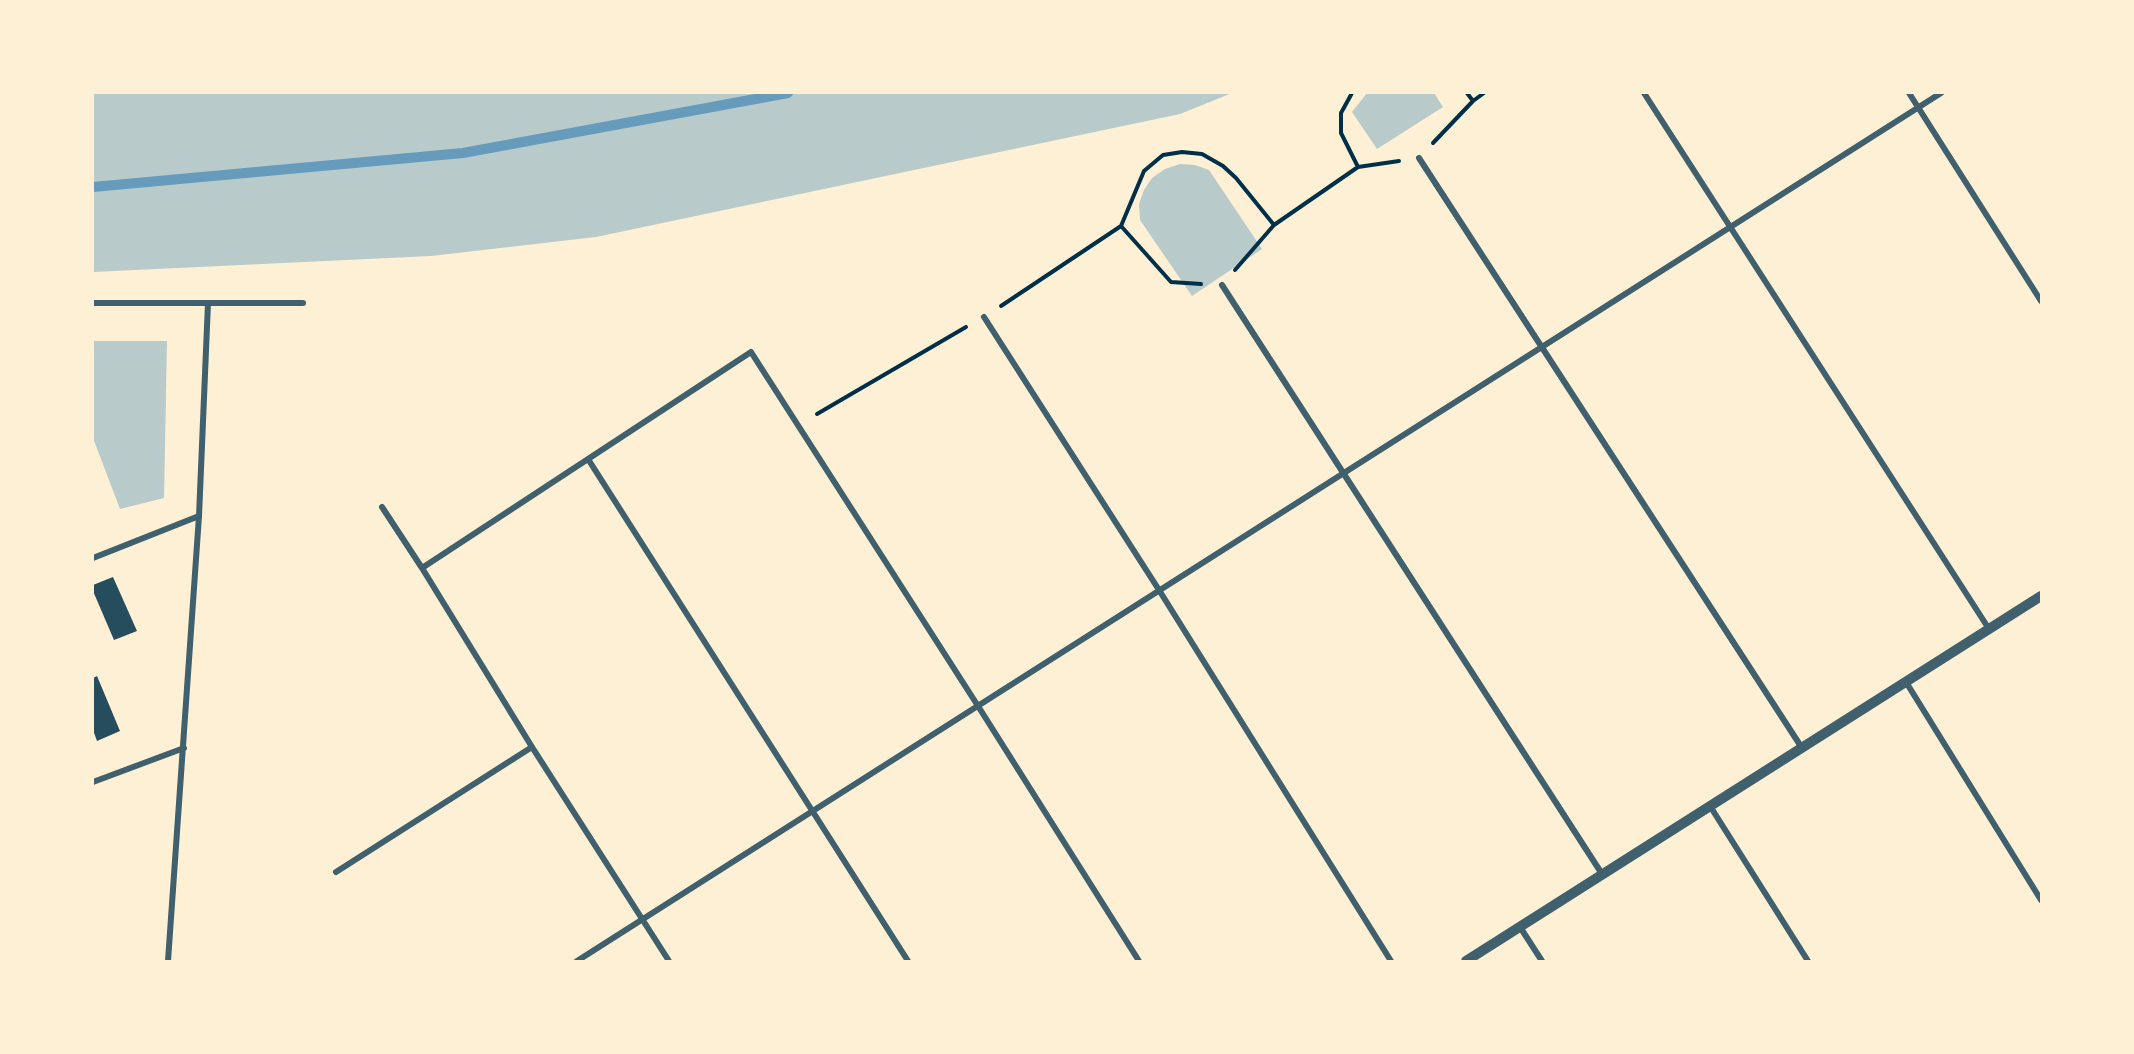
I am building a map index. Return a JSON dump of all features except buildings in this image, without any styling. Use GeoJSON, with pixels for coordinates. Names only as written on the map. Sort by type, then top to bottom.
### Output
{"type":"FeatureCollection","features":[{"type":"Feature","properties":{"kind":"street"},"geometry":{"type":"LineString","coordinates":[[1644,93],[1989,629]]}},
{"type":"Feature","properties":{"kind":"street"},"geometry":{"type":"LineString","coordinates":[[1909,93],[2041,301]]}},
{"type":"Feature","properties":{"kind":"street"},"geometry":{"type":"LineString","coordinates":[[577,961],[1941,93]]}},
{"type":"Feature","properties":{"kind":"street"},"geometry":{"type":"LineString","coordinates":[[1419,158],[1802,748]]}},
{"type":"Feature","properties":{"kind":"street"},"geometry":{"type":"LineString","coordinates":[[1222,285],[1602,874]]}},
{"type":"Feature","properties":{"kind":"street"},"geometry":{"type":"LineString","coordinates":[[93,303],[303,303]]}},
{"type":"Feature","properties":{"kind":"street"},"geometry":{"type":"LineString","coordinates":[[168,961],[199,516],[208,303]]}},
{"type":"Feature","properties":{"kind":"street"},"geometry":{"type":"LineString","coordinates":[[984,317],[1160,590],[1391,961]]}},
{"type":"Feature","properties":{"kind":"street"},"geometry":{"type":"LineString","coordinates":[[422,568],[751,352],[1139,961]]}},
{"type":"Feature","properties":{"kind":"street"},"geometry":{"type":"LineString","coordinates":[[588,459],[908,961]]}},
{"type":"Feature","properties":{"kind":"street"},"geometry":{"type":"LineString","coordinates":[[382,507],[669,961]]}},
{"type":"Feature","properties":{"kind":"street"},"geometry":{"type":"LineString","coordinates":[[93,558],[199,516]]}},
{"type":"Feature","properties":{"kind":"street"},"geometry":{"type":"LineString","coordinates":[[1466,961],[2041,596]]}},
{"type":"Feature","properties":{"kind":"street"},"geometry":{"type":"LineString","coordinates":[[1906,682],[2041,900]]}},
{"type":"Feature","properties":{"kind":"street"},"geometry":{"type":"LineString","coordinates":[[336,872],[532,747]]}},
{"type":"Feature","properties":{"kind":"street"},"geometry":{"type":"LineString","coordinates":[[93,783],[184,748]]}},
{"type":"Feature","properties":{"kind":"street"},"geometry":{"type":"LineString","coordinates":[[1710,806],[1808,961]]}},
{"type":"Feature","properties":{"kind":"street"},"geometry":{"type":"LineString","coordinates":[[1520,927],[1542,961]]}},
{"type":"Feature","properties":{"kind":"path"},"geometry":{"type":"LineString","coordinates":[[1121,226],[1171,282],[1222,285],[1274,225],[1358,167],[1341,133],[1341,113],[1352,93]]}},
{"type":"Feature","properties":{"kind":"path"},"geometry":{"type":"LineString","coordinates":[[1467,93],[1473,101],[1484,93]]}},
{"type":"Feature","properties":{"kind":"path"},"geometry":{"type":"LineString","coordinates":[[798,424],[984,317],[1121,226],[1144,171],[1163,155],[1182,152],[1203,154],[1223,166],[1236,178],[1274,225]]}},
{"type":"Feature","properties":{"kind":"shaded area"},"geometry":{"type":"Polygon","coordinates":[[[93,93],[1232,93],[1180,114],[596,237],[431,256],[93,272],[93,93]]]}},
{"type":"Feature","properties":{"kind":"shaded area"},"geometry":{"type":"Polygon","coordinates":[[[1367,93],[1434,93],[1443,107],[1377,149],[1352,112],[1367,93]]]}},
{"type":"Feature","properties":{"kind":"shaded area"},"geometry":{"type":"Polygon","coordinates":[[[1180,164],[1195,165],[1209,170],[1262,249],[1192,296],[1140,220],[1139,204],[1152,178],[1165,169],[1180,164]]]}},
{"type":"Feature","properties":{"kind":"shaded area"},"geometry":{"type":"Polygon","coordinates":[[[93,341],[167,341],[164,498],[120,509],[93,438],[93,341]]]}},
{"type":"Feature","properties":{"kind":"waterway"},"geometry":{"type":"LineString","coordinates":[[93,187],[463,153],[788,93]]}}]}
